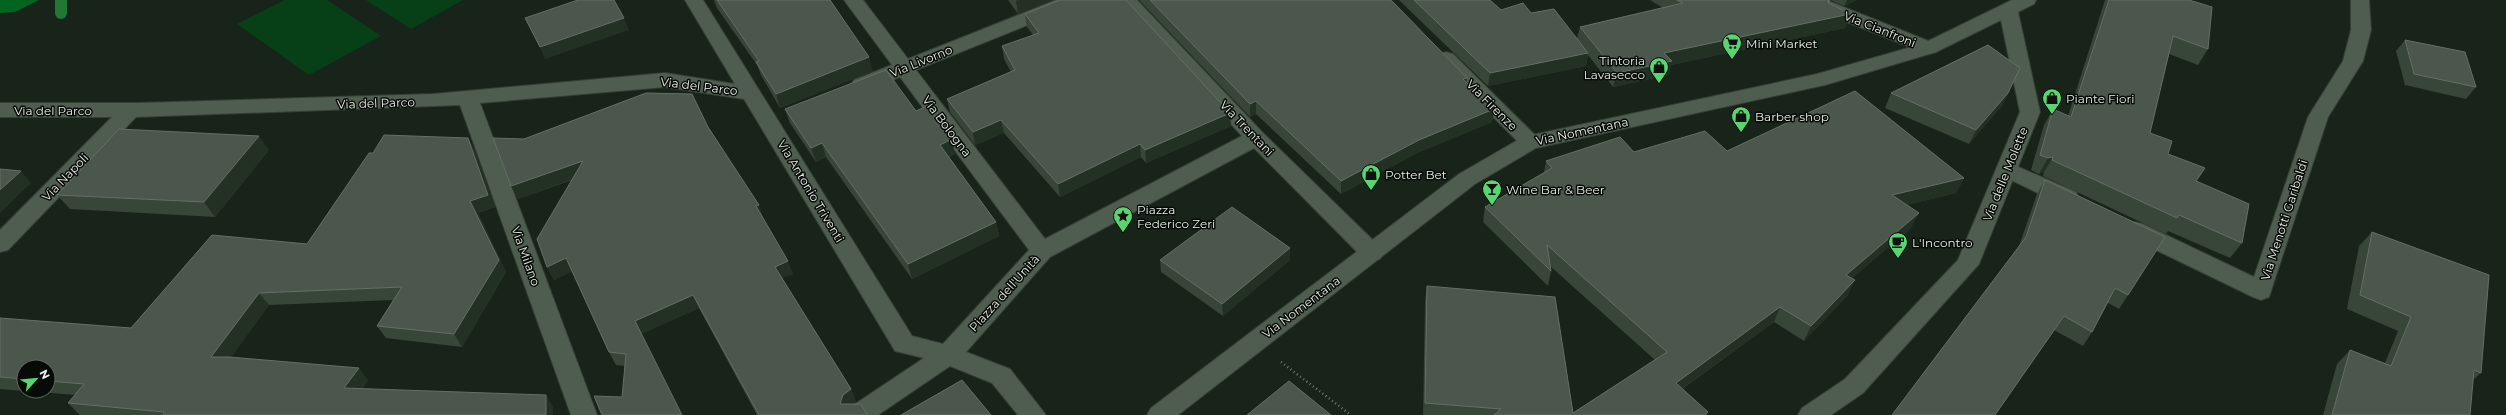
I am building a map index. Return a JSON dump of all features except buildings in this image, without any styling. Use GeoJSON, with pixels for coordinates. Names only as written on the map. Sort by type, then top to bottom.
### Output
{"type":"FeatureCollection","features":[{"type":"Feature","properties":{"kind":"street","name":"Via Antonio Triventi"},"geometry":{"type":"LineString","coordinates":[[694,0],[751,93],[776,119],[904,344],[948,355],[1001,376],[1033,415]]}},
{"type":"Feature","properties":{"kind":"street","name":"Via Bologna"},"geometry":{"type":"LineString","coordinates":[[853,0],[1042,251]]}},
{"type":"Feature","properties":{"kind":"street","name":"Via Livorno"},"geometry":{"type":"LineString","coordinates":[[847,90],[1073,0]]}},
{"type":"Feature","properties":{"kind":"street","name":"Via Trentani"},"geometry":{"type":"LineString","coordinates":[[1126,0],[1256,138],[1372,253]]}},
{"type":"Feature","properties":{"kind":"street","name":"Via Cianfroni"},"geometry":{"type":"LineString","coordinates":[[1810,0],[1929,48]]}},
{"type":"Feature","properties":{"kind":"street","name":"Via Menotti Garibaldi"},"geometry":{"type":"LineString","coordinates":[[2120,223],[2261,291],[2318,117],[2353,61],[2361,30],[2360,0]]}},
{"type":"Feature","properties":{"kind":"street","name":"Via Nomentana"},"geometry":{"type":"LineString","coordinates":[[1160,415],[1467,179],[1530,142],[1818,80],[1929,48],[2017,4]]}},
{"type":"Feature","properties":{"kind":"street","name":"Via delle Molette"},"geometry":{"type":"LineString","coordinates":[[1811,415],[1854,386],[1968,264],[2030,112],[2017,4]]}},
{"type":"Feature","properties":{"kind":"street","name":"Via Firenze"},"geometry":{"type":"LineString","coordinates":[[1431,44],[1530,142]]}},
{"type":"Feature","properties":{"kind":"street","name":"Via del Parco"},"geometry":{"type":"LineString","coordinates":[[0,110],[131,110],[433,101],[665,80],[751,93]]}},
{"type":"Feature","properties":{"kind":"street","name":"Via Milano"},"geometry":{"type":"LineString","coordinates":[[468,98],[584,415]]}},
{"type":"Feature","properties":{"kind":"street","name":"Via Napoli"},"geometry":{"type":"LineString","coordinates":[[0,244],[131,110]]}},
{"type":"Feature","properties":{"kind":"street","name":"Piazza dell'Unità"},"geometry":{"type":"LineString","coordinates":[[858,415],[948,355],[1042,251],[1256,138]]}},
{"type":"Feature","properties":{"kind":"street"},"geometry":{"type":"LineString","coordinates":[[2007,169],[2084,206]]}},
{"type":"Feature","properties":{"kind":"path"},"geometry":{"type":"LineString","coordinates":[[1255,342],[1351,415]]}},
{"type":"Feature","properties":{"kind":"green space"},"geometry":{"type":"Polygon","coordinates":[[[0,0],[39,0],[15,12],[0,13],[0,0]]]}},
{"type":"Feature","properties":{"kind":"green space"},"geometry":{"type":"Polygon","coordinates":[[[285,0],[327,0],[381,36],[309,75],[237,24],[285,0]]]}},
{"type":"Feature","properties":{"kind":"green space"},"geometry":{"type":"Polygon","coordinates":[[[366,0],[463,0],[411,29],[366,0]]]}},
{"type":"Feature","properties":{"kind":"waterway"},"geometry":{"type":"LineString","coordinates":[[61,0],[61,13]]}},
{"type":"Feature","properties":{"kind":"place","name":"Mini Market"},"geometry":{"type":"Point","coordinates":[1732,60]}},
{"type":"Feature","properties":{"kind":"place","name":"Tintoria Lavasecco"},"geometry":{"type":"Point","coordinates":[1659,84]}},
{"type":"Feature","properties":{"kind":"place","name":"Piante Fiori"},"geometry":{"type":"Point","coordinates":[2052,115]}},
{"type":"Feature","properties":{"kind":"place","name":"Barber shop"},"geometry":{"type":"Point","coordinates":[1741,133]}},
{"type":"Feature","properties":{"kind":"place","name":"Potter Bet"},"geometry":{"type":"Point","coordinates":[1371,191]}},
{"type":"Feature","properties":{"kind":"place","name":"Wine Bar & Beer"},"geometry":{"type":"Point","coordinates":[1492,206]}},
{"type":"Feature","properties":{"kind":"place","name":"Piazza Federico Zeri"},"geometry":{"type":"Point","coordinates":[1123,233]}},
{"type":"Feature","properties":{"kind":"place","name":"L'Incontro"},"geometry":{"type":"Point","coordinates":[1898,259]}}]}
